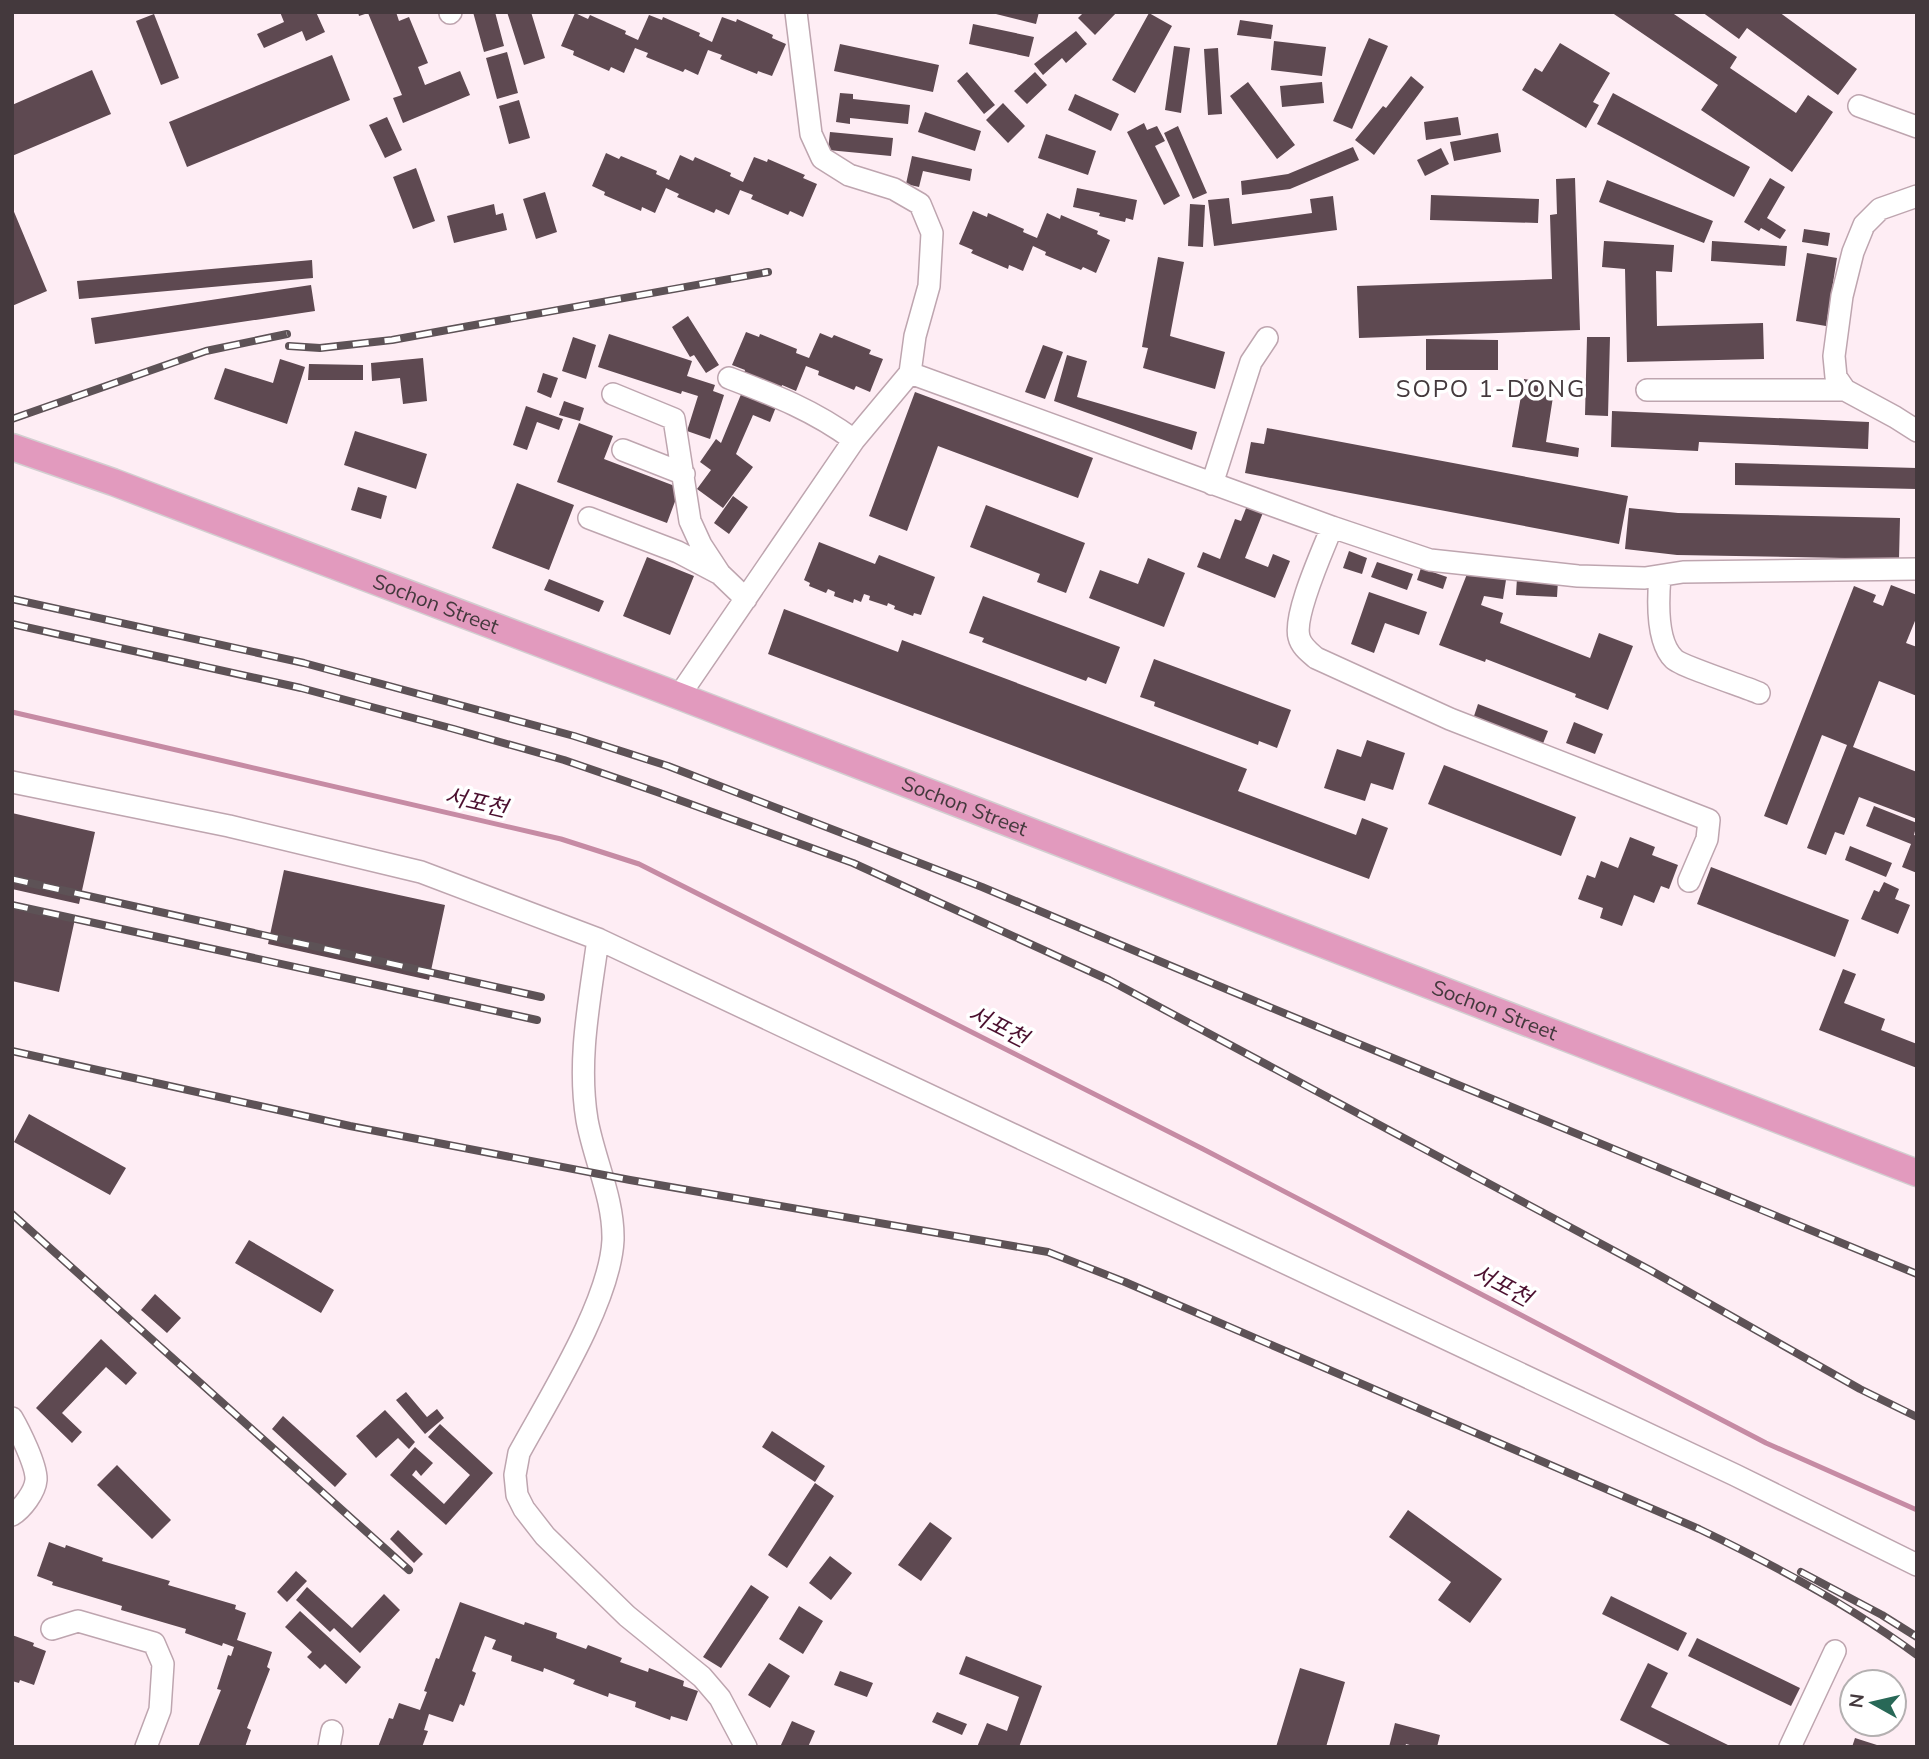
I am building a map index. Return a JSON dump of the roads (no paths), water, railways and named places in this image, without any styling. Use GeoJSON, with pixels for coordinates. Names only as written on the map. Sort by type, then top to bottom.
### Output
{"type":"FeatureCollection","features":[{"type":"Feature","properties":{"kind":"main road","name":"Sochon Street"},"geometry":{"type":"LineString","coordinates":[[12,447],[113,482],[679,696],[1917,1173]]}},
{"type":"Feature","properties":{"kind":"street"},"geometry":{"type":"LineString","coordinates":[[679,696],[854,440],[910,373],[915,336],[929,286],[932,233],[919,204],[894,189],[849,175],[822,158],[811,134],[796,12]]}},
{"type":"Feature","properties":{"kind":"street"},"geometry":{"type":"LineString","coordinates":[[1859,106],[1917,127]]}},
{"type":"Feature","properties":{"kind":"street"},"geometry":{"type":"LineString","coordinates":[[1917,196],[1880,209],[1864,225],[1853,252],[1842,296],[1834,356],[1836,377],[1845,390],[1917,431]]}},
{"type":"Feature","properties":{"kind":"street"},"geometry":{"type":"LineString","coordinates":[[1212,484],[1251,362],[1267,338]]}},
{"type":"Feature","properties":{"kind":"street"},"geometry":{"type":"LineString","coordinates":[[910,373],[1212,484],[1430,560],[1578,576],[1645,578],[1683,572],[1917,569]]}},
{"type":"Feature","properties":{"kind":"street"},"geometry":{"type":"LineString","coordinates":[[729,378],[785,399],[825,419],[854,440]]}},
{"type":"Feature","properties":{"kind":"street"},"geometry":{"type":"LineString","coordinates":[[1647,390],[1845,390]]}},
{"type":"Feature","properties":{"kind":"street"},"geometry":{"type":"LineString","coordinates":[[613,394],[674,419],[690,521],[701,545],[720,574],[746,599]]}},
{"type":"Feature","properties":{"kind":"street"},"geometry":{"type":"LineString","coordinates":[[623,450],[684,474]]}},
{"type":"Feature","properties":{"kind":"street"},"geometry":{"type":"LineString","coordinates":[[589,518],[678,552],[720,574]]}},
{"type":"Feature","properties":{"kind":"street"},"geometry":{"type":"LineString","coordinates":[[1332,527],[1300,617],[1298,635],[1303,646],[1316,658],[1450,719],[1709,820],[1707,839],[1689,881]]}},
{"type":"Feature","properties":{"kind":"street"},"geometry":{"type":"LineString","coordinates":[[1660,576],[1658,603],[1664,643],[1674,660],[1759,693]]}},
{"type":"Feature","properties":{"kind":"street"},"geometry":{"type":"LineString","coordinates":[[12,782],[229,827],[421,872],[598,939],[1735,1475],[1917,1565]]}},
{"type":"Feature","properties":{"kind":"street"},"geometry":{"type":"LineString","coordinates":[[598,939],[582,1062],[587,1120],[611,1218],[613,1240],[609,1265],[594,1310],[519,1453],[515,1475],[517,1495],[524,1509],[554,1545],[627,1616],[702,1677],[720,1698],[746,1747]]}},
{"type":"Feature","properties":{"kind":"street"},"geometry":{"type":"LineString","coordinates":[[12,1418],[28,1449],[36,1480],[24,1508],[12,1515]]}},
{"type":"Feature","properties":{"kind":"street"},"geometry":{"type":"LineString","coordinates":[[52,1629],[78,1620],[154,1643],[163,1664],[161,1699],[160,1710],[146,1747]]}},
{"type":"Feature","properties":{"kind":"street"},"geometry":{"type":"LineString","coordinates":[[1790,1747],[1835,1651]]}},
{"type":"Feature","properties":{"kind":"waterway","name":"서포천"},"geometry":{"type":"LineString","coordinates":[[12,712],[561,839],[639,864],[1203,1149],[1766,1443],[1917,1510]]}},
{"type":"Feature","properties":{"kind":"railway"},"geometry":{"type":"LineString","coordinates":[[289,346],[320,348],[392,340],[768,272]]}},
{"type":"Feature","properties":{"kind":"railway"},"geometry":{"type":"LineString","coordinates":[[12,419],[206,351],[287,334]]}},
{"type":"Feature","properties":{"kind":"railway"},"geometry":{"type":"LineString","coordinates":[[12,599],[304,663],[574,736],[668,766],[982,887],[1917,1274]]}},
{"type":"Feature","properties":{"kind":"railway"},"geometry":{"type":"LineString","coordinates":[[12,624],[301,688],[564,760],[853,863],[1109,980],[1650,1270],[1860,1389],[1917,1417]]}},
{"type":"Feature","properties":{"kind":"railway"},"geometry":{"type":"LineString","coordinates":[[12,879],[541,997]]}},
{"type":"Feature","properties":{"kind":"railway"},"geometry":{"type":"LineString","coordinates":[[12,905],[537,1020]]}},
{"type":"Feature","properties":{"kind":"railway"},"geometry":{"type":"LineString","coordinates":[[12,1051],[350,1126],[630,1180],[1048,1252],[1125,1282],[1699,1529],[1811,1587],[1917,1655]]}},
{"type":"Feature","properties":{"kind":"railway"},"geometry":{"type":"LineString","coordinates":[[12,1214],[409,1570]]}},
{"type":"Feature","properties":{"kind":"railway"},"geometry":{"type":"LineString","coordinates":[[1801,1572],[1917,1637]]}},
{"type":"Feature","properties":{"kind":"district","name":"SOPO 1-DONG"},"geometry":{"type":"Point","coordinates":[1491,389]}}]}
